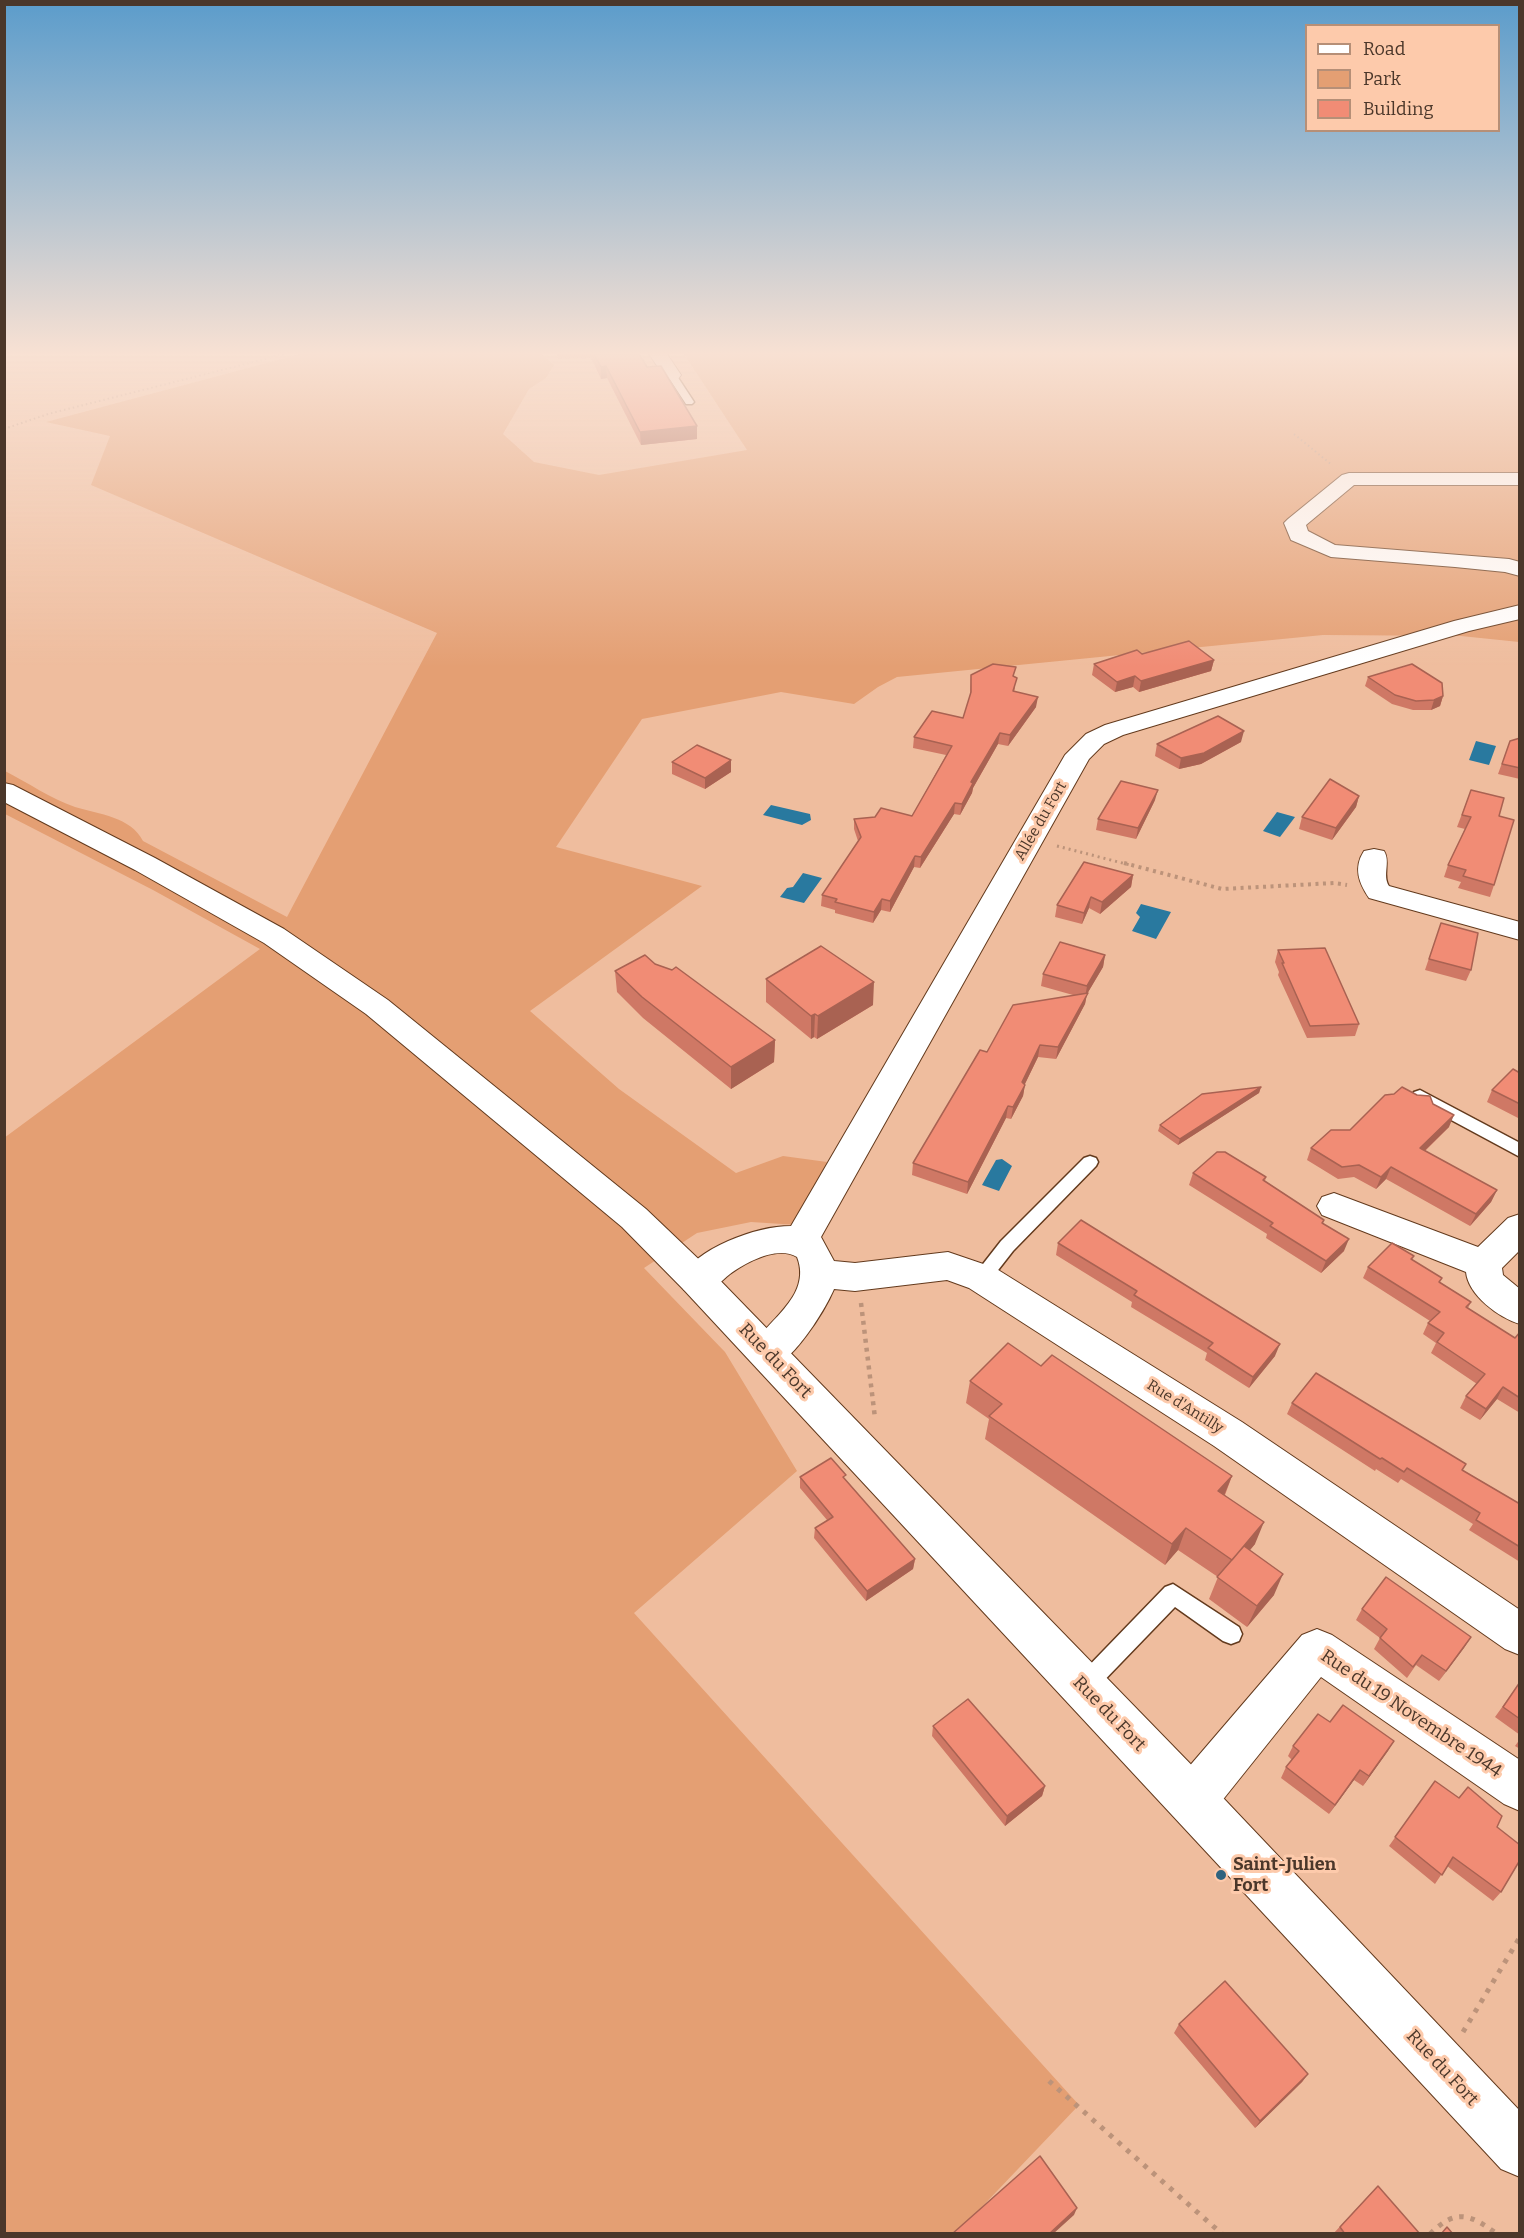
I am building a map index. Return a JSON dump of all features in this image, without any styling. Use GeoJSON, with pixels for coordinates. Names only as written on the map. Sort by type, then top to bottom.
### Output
{"type":"FeatureCollection","features":[{"type":"Feature","properties":{"kind":"street"},"geometry":{"type":"LineString","coordinates":[[1520,479],[1349,479],[1295,524],[1299,535],[1331,551],[1455,560],[1509,566],[1520,570]]}},
{"type":"Feature","properties":{"kind":"street","name":"Allée du Fort"},"geometry":{"type":"LineString","coordinates":[[801,1240],[1078,755],[1095,739],[1114,730],[1462,626],[1520,612]]}},
{"type":"Feature","properties":{"kind":"street","name":"Rue du Fort"},"geometry":{"type":"LineString","coordinates":[[4,791],[145,864],[274,936],[377,1007],[634,1218],[767,1353],[1192,1800],[1520,2150]]}},
{"type":"Feature","properties":{"kind":"street"},"geometry":{"type":"LineString","coordinates":[[1374,858],[1372,882],[1379,892],[1520,932]]}},
{"type":"Feature","properties":{"kind":"street"},"geometry":{"type":"LineString","coordinates":[[1334,1206],[1484,1264]]}},
{"type":"Feature","properties":{"kind":"street"},"geometry":{"type":"LineString","coordinates":[[1520,1227],[1484,1264],[1485,1281],[1510,1305],[1520,1310]]}},
{"type":"Feature","properties":{"kind":"street"},"geometry":{"type":"LineString","coordinates":[[697,1280],[731,1256],[770,1240],[801,1240],[838,1275],[810,1300],[792,1326],[767,1353]]}},
{"type":"Feature","properties":{"kind":"street","name":"Rue d'Antilly"},"geometry":{"type":"LineString","coordinates":[[838,1275],[948,1266],[982,1278],[1228,1434],[1520,1635]]}},
{"type":"Feature","properties":{"kind":"street","name":"Rue du 19 Novembre 1944"},"geometry":{"type":"LineString","coordinates":[[1192,1800],[1317,1649],[1520,1788]]}},
{"type":"Feature","properties":{"kind":"lane"},"geometry":{"type":"LineString","coordinates":[[1420,1096],[1520,1151]]}},
{"type":"Feature","properties":{"kind":"lane"},"geometry":{"type":"LineString","coordinates":[[982,1278],[1007,1246],[1090,1162]]}},
{"type":"Feature","properties":{"kind":"lane"},"geometry":{"type":"LineString","coordinates":[[1083,1687],[1173,1594],[1231,1635]]}},
{"type":"Feature","properties":{"kind":"path"},"geometry":{"type":"LineString","coordinates":[[1324,458],[1349,479]]}},
{"type":"Feature","properties":{"kind":"path"},"geometry":{"type":"LineString","coordinates":[[1030,839],[1222,889],[1334,883],[1379,892]]}},
{"type":"Feature","properties":{"kind":"path"},"geometry":{"type":"LineString","coordinates":[[838,1275],[862,1307],[869,1381],[880,1443],[862,1454]]}},
{"type":"Feature","properties":{"kind":"path"},"geometry":{"type":"LineString","coordinates":[[1441,2067],[1520,1937]]}},
{"type":"Feature","properties":{"kind":"path"},"geometry":{"type":"LineString","coordinates":[[1049,2081],[1222,2234]]}},
{"type":"Feature","properties":{"kind":"path"},"geometry":{"type":"LineString","coordinates":[[1430,2234],[1442,2219],[1460,2214],[1486,2225],[1497,2234]]}},
{"type":"Feature","properties":{"kind":"green space"},"geometry":{"type":"Polygon","coordinates":[[[101,458],[530,458],[534,462],[599,475],[697,458],[1519,458],[1519,642],[1461,636],[1323,635],[897,677],[854,704],[781,692],[642,719],[556,847],[702,886],[530,1011],[619,1089],[736,1173],[783,1156],[827,1162],[798,1225],[751,1222],[697,1233],[644,1268],[725,1352],[797,1471],[634,1613],[1079,2105],[957,2233],[5,2233],[4,1138],[260,949],[153,890],[5,814],[5,771],[66,804],[123,822],[138,833],[143,841],[287,917],[437,633],[91,485],[101,458]]]}},
{"type":"Feature","properties":{"kind":"water"},"geometry":{"type":"Polygon","coordinates":[[[1476,741],[1496,746],[1489,765],[1469,760],[1476,741]]]}},
{"type":"Feature","properties":{"kind":"water"},"geometry":{"type":"Polygon","coordinates":[[[771,805],[810,814],[811,820],[802,825],[763,815],[771,805]]]}},
{"type":"Feature","properties":{"kind":"water"},"geometry":{"type":"Polygon","coordinates":[[[1277,812],[1295,817],[1280,837],[1263,831],[1277,812]]]}},
{"type":"Feature","properties":{"kind":"water"},"geometry":{"type":"Polygon","coordinates":[[[803,873],[822,878],[804,903],[780,897],[787,888],[793,887],[803,873]]]}},
{"type":"Feature","properties":{"kind":"water"},"geometry":{"type":"Polygon","coordinates":[[[1141,904],[1171,912],[1156,939],[1132,931],[1140,917],[1136,913],[1141,904]]]}},
{"type":"Feature","properties":{"kind":"water"},"geometry":{"type":"Polygon","coordinates":[[[1002,1159],[1012,1166],[999,1191],[982,1185],[996,1160],[1002,1159]]]}},
{"type":"Feature","properties":{"kind":"building"},"geometry":{"type":"Polygon","coordinates":[[[1189,641],[1214,660],[1141,681],[1135,676],[1117,682],[1094,664],[1137,650],[1142,654],[1189,641]]]}},
{"type":"Feature","properties":{"kind":"building"},"geometry":{"type":"Polygon","coordinates":[[[993,664],[1016,667],[1013,676],[1017,678],[1013,691],[1038,697],[1010,735],[1000,733],[971,782],[973,783],[962,804],[955,803],[921,857],[915,856],[890,901],[882,899],[874,912],[835,902],[837,899],[822,895],[861,837],[854,819],[875,817],[881,808],[912,816],[952,746],[914,737],[932,711],[963,718],[971,692],[971,675],[993,664]]]}},
{"type":"Feature","properties":{"kind":"building"},"geometry":{"type":"Polygon","coordinates":[[[1412,664],[1442,683],[1443,696],[1434,700],[1416,701],[1395,695],[1368,677],[1412,664]]]}},
{"type":"Feature","properties":{"kind":"building"},"geometry":{"type":"Polygon","coordinates":[[[1218,716],[1244,731],[1204,753],[1181,758],[1157,744],[1218,716]]]}},
{"type":"Feature","properties":{"kind":"building"},"geometry":{"type":"Polygon","coordinates":[[[1520,738],[1520,768],[1502,764],[1510,741],[1520,738]]]}},
{"type":"Feature","properties":{"kind":"building"},"geometry":{"type":"Polygon","coordinates":[[[697,745],[731,760],[705,778],[672,762],[697,745]]]}},
{"type":"Feature","properties":{"kind":"building"},"geometry":{"type":"Polygon","coordinates":[[[1330,779],[1359,796],[1336,828],[1302,817],[1330,779]]]}},
{"type":"Feature","properties":{"kind":"building"},"geometry":{"type":"Polygon","coordinates":[[[1121,781],[1158,790],[1138,828],[1098,819],[1121,781]]]}},
{"type":"Feature","properties":{"kind":"building"},"geometry":{"type":"Polygon","coordinates":[[[1471,790],[1504,798],[1499,816],[1514,820],[1494,885],[1463,876],[1466,870],[1448,865],[1471,817],[1462,815],[1471,790]]]}},
{"type":"Feature","properties":{"kind":"building"},"geometry":{"type":"Polygon","coordinates":[[[1084,862],[1133,875],[1102,902],[1091,897],[1084,913],[1057,905],[1084,862]]]}},
{"type":"Feature","properties":{"kind":"building"},"geometry":{"type":"Polygon","coordinates":[[[1441,923],[1478,933],[1471,970],[1429,959],[1441,923]]]}},
{"type":"Feature","properties":{"kind":"building"},"geometry":{"type":"Polygon","coordinates":[[[1060,942],[1105,955],[1087,986],[1043,974],[1060,942]]]}},
{"type":"Feature","properties":{"kind":"building"},"geometry":{"type":"Polygon","coordinates":[[[821,946],[874,982],[818,1016],[815,1014],[811,1016],[766,979],[821,946]]]}},
{"type":"Feature","properties":{"kind":"building"},"geometry":{"type":"Polygon","coordinates":[[[1325,948],[1359,1024],[1310,1026],[1278,950],[1325,948]]]}},
{"type":"Feature","properties":{"kind":"building"},"geometry":{"type":"Polygon","coordinates":[[[645,955],[655,964],[672,970],[676,967],[775,1040],[731,1067],[642,997],[615,971],[645,955]]]}},
{"type":"Feature","properties":{"kind":"building"},"geometry":{"type":"Polygon","coordinates":[[[1088,993],[1058,1047],[1040,1045],[1022,1082],[1025,1085],[1013,1107],[1008,1106],[968,1182],[913,1163],[980,1050],[987,1052],[1013,1005],[1088,993]]]}},
{"type":"Feature","properties":{"kind":"building"},"geometry":{"type":"Polygon","coordinates":[[[1513,1069],[1520,1073],[1520,1104],[1492,1090],[1513,1069]]]}},
{"type":"Feature","properties":{"kind":"building"},"geometry":{"type":"Polygon","coordinates":[[[1261,1087],[1180,1139],[1160,1125],[1202,1094],[1261,1087]]]}},
{"type":"Feature","properties":{"kind":"building"},"geometry":{"type":"Polygon","coordinates":[[[1402,1087],[1417,1095],[1430,1096],[1433,1104],[1454,1115],[1420,1148],[1497,1190],[1476,1214],[1391,1167],[1381,1177],[1359,1165],[1342,1167],[1311,1148],[1331,1130],[1350,1130],[1385,1095],[1394,1094],[1402,1087]]]}},
{"type":"Feature","properties":{"kind":"building"},"geometry":{"type":"Polygon","coordinates":[[[1217,1152],[1225,1152],[1266,1177],[1263,1180],[1324,1220],[1322,1223],[1349,1239],[1326,1261],[1270,1226],[1273,1223],[1193,1173],[1217,1152]]]}},
{"type":"Feature","properties":{"kind":"building"},"geometry":{"type":"Polygon","coordinates":[[[1081,1220],[1280,1344],[1253,1377],[1208,1348],[1213,1343],[1134,1295],[1137,1291],[1058,1243],[1081,1220]]]}},
{"type":"Feature","properties":{"kind":"building"},"geometry":{"type":"Polygon","coordinates":[[[1392,1243],[1414,1256],[1411,1259],[1442,1278],[1439,1282],[1471,1302],[1466,1307],[1515,1338],[1520,1332],[1520,1398],[1503,1387],[1486,1409],[1466,1396],[1485,1374],[1437,1342],[1444,1333],[1428,1323],[1440,1312],[1368,1267],[1392,1243]]]}},
{"type":"Feature","properties":{"kind":"building"},"geometry":{"type":"Polygon","coordinates":[[[1008,1343],[1041,1366],[1052,1355],[1232,1476],[1218,1491],[1264,1522],[1232,1560],[1186,1528],[1172,1544],[989,1416],[1002,1404],[970,1381],[1008,1343]]]}},
{"type":"Feature","properties":{"kind":"building"},"geometry":{"type":"Polygon","coordinates":[[[1316,1373],[1466,1464],[1462,1470],[1520,1504],[1520,1547],[1476,1520],[1480,1513],[1407,1468],[1404,1472],[1382,1458],[1380,1459],[1292,1403],[1316,1373]]]}},
{"type":"Feature","properties":{"kind":"building"},"geometry":{"type":"Polygon","coordinates":[[[831,1458],[846,1475],[843,1477],[915,1559],[867,1591],[815,1528],[833,1517],[800,1477],[831,1458]]]}},
{"type":"Feature","properties":{"kind":"building"},"geometry":{"type":"Polygon","coordinates":[[[1244,1546],[1283,1574],[1257,1606],[1217,1577],[1244,1546]]]}},
{"type":"Feature","properties":{"kind":"building"},"geometry":{"type":"Polygon","coordinates":[[[1386,1577],[1471,1637],[1446,1671],[1422,1655],[1413,1667],[1380,1638],[1387,1629],[1362,1609],[1386,1577]]]}},
{"type":"Feature","properties":{"kind":"building"},"geometry":{"type":"Polygon","coordinates":[[[1520,1682],[1520,1719],[1503,1707],[1520,1682]]]}},
{"type":"Feature","properties":{"kind":"building"},"geometry":{"type":"Polygon","coordinates":[[[968,1699],[1045,1786],[1007,1816],[933,1726],[968,1699]]]}},
{"type":"Feature","properties":{"kind":"building"},"geometry":{"type":"Polygon","coordinates":[[[1343,1705],[1394,1741],[1369,1776],[1360,1770],[1335,1805],[1286,1767],[1299,1751],[1293,1746],[1318,1714],[1330,1722],[1343,1705]]]}},
{"type":"Feature","properties":{"kind":"building"},"geometry":{"type":"Polygon","coordinates":[[[1435,1781],[1459,1798],[1468,1787],[1502,1816],[1497,1827],[1520,1845],[1520,1860],[1501,1892],[1453,1857],[1442,1875],[1395,1837],[1435,1781]]]}},
{"type":"Feature","properties":{"kind":"building"},"geometry":{"type":"Polygon","coordinates":[[[1225,1981],[1308,2074],[1260,2121],[1179,2024],[1225,1981]]]}},
{"type":"Feature","properties":{"kind":"building"},"geometry":{"type":"Polygon","coordinates":[[[1040,2156],[1077,2208],[1049,2234],[952,2234],[1040,2156]]]}},
{"type":"Feature","properties":{"kind":"building"},"geometry":{"type":"Polygon","coordinates":[[[1378,2186],[1420,2234],[1345,2234],[1340,2227],[1378,2186]]]}},
{"type":"Feature","properties":{"kind":"building"},"geometry":{"type":"Polygon","coordinates":[[[1447,2227],[1453,2234],[1441,2234],[1447,2227]]]}},
{"type":"Feature","properties":{"kind":"place","name":"Saint-Julien Fort"},"geometry":{"type":"Point","coordinates":[1221,1875]}}]}
